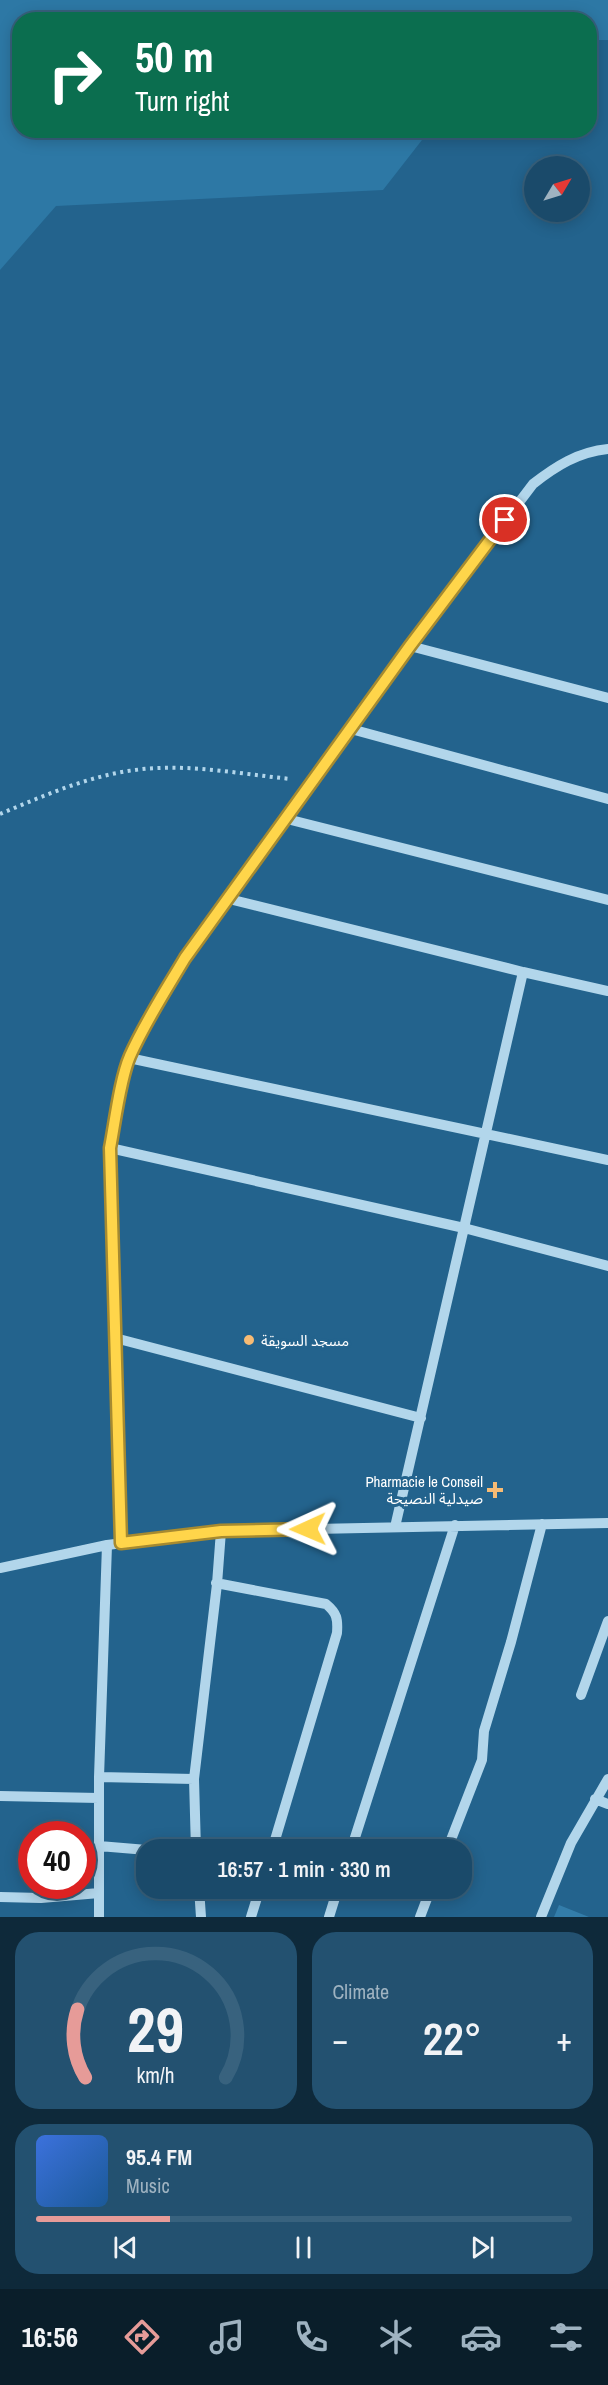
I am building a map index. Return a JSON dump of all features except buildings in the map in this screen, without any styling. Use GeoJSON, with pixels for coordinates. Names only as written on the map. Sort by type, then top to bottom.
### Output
{"type":"FeatureCollection","features":[{"type":"Feature","properties":{"kind":"street"},"geometry":{"type":"LineString","coordinates":[[121,1543],[110,1148],[129,1058],[152,1012],[185,958],[410,646],[532,483],[574,456],[608,449]]}},
{"type":"Feature","properties":{"kind":"street"},"geometry":{"type":"LineString","coordinates":[[410,646],[608,698]]}},
{"type":"Feature","properties":{"kind":"street"},"geometry":{"type":"LineString","coordinates":[[351,729],[608,799]]}},
{"type":"Feature","properties":{"kind":"street"},"geometry":{"type":"LineString","coordinates":[[287,819],[608,900]]}},
{"type":"Feature","properties":{"kind":"street"},"geometry":{"type":"LineString","coordinates":[[229,898],[523,972],[608,991]]}},
{"type":"Feature","properties":{"kind":"street"},"geometry":{"type":"LineString","coordinates":[[395,1527],[523,972]]}},
{"type":"Feature","properties":{"kind":"street"},"geometry":{"type":"LineString","coordinates":[[129,1058],[608,1160]]}},
{"type":"Feature","properties":{"kind":"street"},"geometry":{"type":"LineString","coordinates":[[110,1148],[464,1228],[608,1266]]}},
{"type":"Feature","properties":{"kind":"street"},"geometry":{"type":"LineString","coordinates":[[115,1338],[421,1418]]}},
{"type":"Feature","properties":{"kind":"street"},"geometry":{"type":"LineString","coordinates":[[0,1568],[107,1545],[221,1531],[608,1523]]}},
{"type":"Feature","properties":{"kind":"street"},"geometry":{"type":"LineString","coordinates":[[451,1839],[482,1760],[484,1731],[511,1642],[542,1524]]}},
{"type":"Feature","properties":{"kind":"street"},"geometry":{"type":"LineString","coordinates":[[354,1839],[454,1525]]}},
{"type":"Feature","properties":{"kind":"street"},"geometry":{"type":"LineString","coordinates":[[196,1839],[194,1779],[221,1531]]}},
{"type":"Feature","properties":{"kind":"street"},"geometry":{"type":"LineString","coordinates":[[99,1917],[99,1777],[107,1545]]}},
{"type":"Feature","properties":{"kind":"street"},"geometry":{"type":"LineString","coordinates":[[216,1583],[326,1604],[335,1612],[338,1621],[337,1633],[275,1839]]}},
{"type":"Feature","properties":{"kind":"street"},"geometry":{"type":"LineString","coordinates":[[581,1695],[608,1621]]}},
{"type":"Feature","properties":{"kind":"street"},"geometry":{"type":"LineString","coordinates":[[99,1777],[194,1779]]}},
{"type":"Feature","properties":{"kind":"street"},"geometry":{"type":"LineString","coordinates":[[541,1917],[571,1843],[608,1779]]}},
{"type":"Feature","properties":{"kind":"street"},"geometry":{"type":"LineString","coordinates":[[0,1796],[99,1798]]}},
{"type":"Feature","properties":{"kind":"street"},"geometry":{"type":"LineString","coordinates":[[596,1799],[608,1804]]}},
{"type":"Feature","properties":{"kind":"street"},"geometry":{"type":"LineString","coordinates":[[99,1846],[136,1849]]}},
{"type":"Feature","properties":{"kind":"street"},"geometry":{"type":"LineString","coordinates":[[0,1897],[41,1898],[99,1893]]}},
{"type":"Feature","properties":{"kind":"street"},"geometry":{"type":"LineString","coordinates":[[200,1899],[201,1917]]}},
{"type":"Feature","properties":{"kind":"street"},"geometry":{"type":"LineString","coordinates":[[251,1917],[257,1899]]}},
{"type":"Feature","properties":{"kind":"street"},"geometry":{"type":"LineString","coordinates":[[329,1917],[335,1899]]}},
{"type":"Feature","properties":{"kind":"street"},"geometry":{"type":"LineString","coordinates":[[420,1917],[427,1899]]}},
{"type":"Feature","properties":{"kind":"path"},"geometry":{"type":"LineString","coordinates":[[0,814],[65,788],[135,770],[190,768],[313,782]]}},
{"type":"Feature","properties":{"kind":"shaded area"},"geometry":{"type":"Polygon","coordinates":[[[0,0],[608,0],[608,40],[597,40],[597,12],[12,12],[12,138],[424,138],[383,190],[56,206],[0,270],[0,0]]]}},
{"type":"Feature","properties":{"kind":"place","name":"مسجد السويقة"},"geometry":{"type":"Point","coordinates":[249,1340]}},
{"type":"Feature","properties":{"kind":"place","name":"Pharmacie le Conseil صيدلية النصيحة"},"geometry":{"type":"Point","coordinates":[495,1490]}},
{"type":"Feature","properties":{"kind":"route"},"geometry":{"type":"LineString","coordinates":[[308,1529],[221,1531],[121,1543],[110,1148],[118,1104],[129,1058],[152,1012],[185,958],[410,646],[505,520]]}}]}
